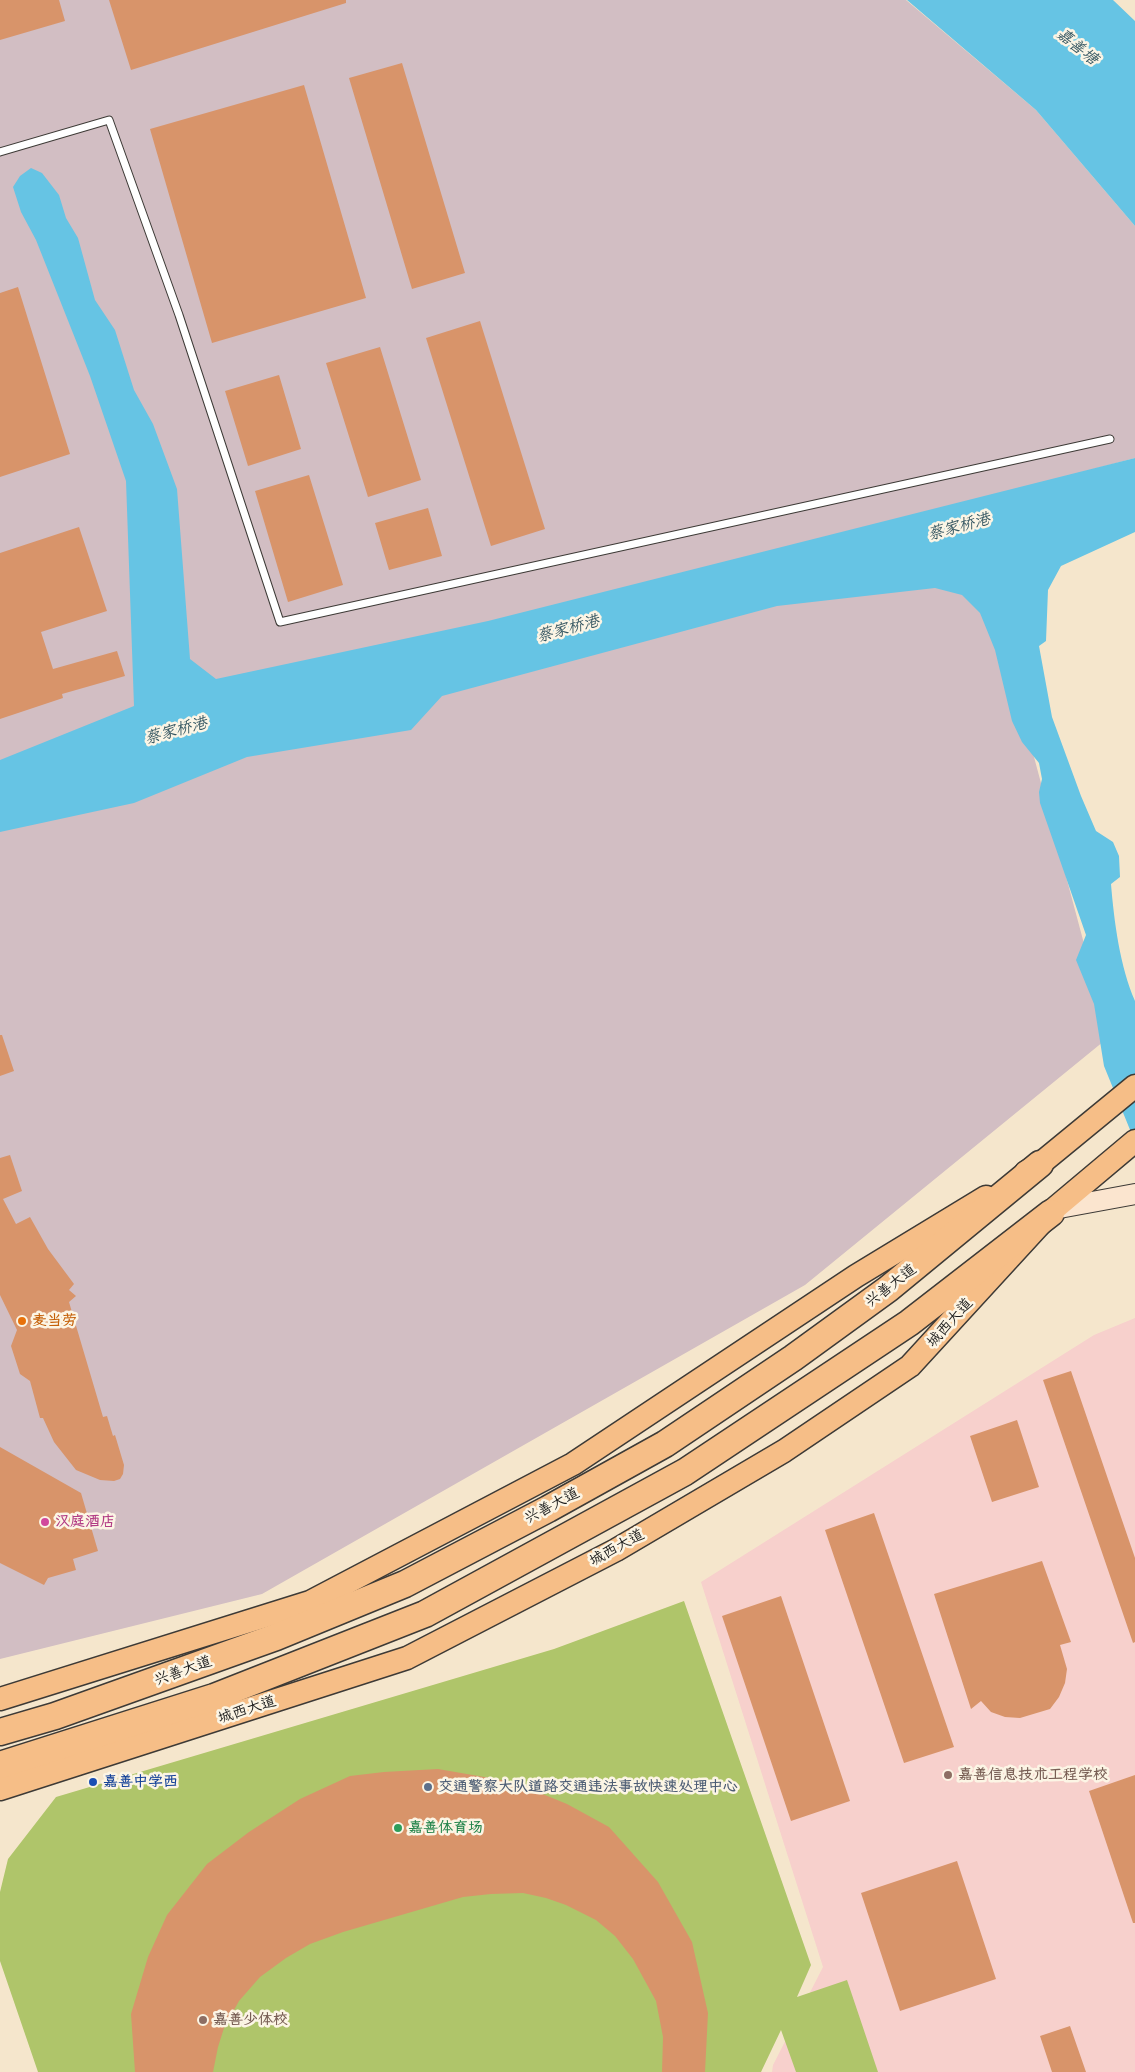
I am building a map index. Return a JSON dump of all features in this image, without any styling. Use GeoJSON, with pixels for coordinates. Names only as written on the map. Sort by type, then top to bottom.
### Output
{"type":"FeatureCollection","features":[{"type":"Feature","properties":{"kind":"highway","name":"兴善大道"},"geometry":{"type":"LineString","coordinates":[[0,1732],[55,1716],[276,1638],[405,1584],[665,1444],[793,1358],[888,1290],[1040,1164]]}},
{"type":"Feature","properties":{"kind":"highway"},"geometry":{"type":"LineString","coordinates":[[0,1765],[214,1697],[425,1614],[685,1472],[909,1323],[1052,1211]]}},
{"type":"Feature","properties":{"kind":"main road"},"geometry":{"type":"LineString","coordinates":[[0,1699],[310,1602],[573,1464],[856,1276],[1040,1164],[1135,1086]]}},
{"type":"Feature","properties":{"kind":"main road","name":"城西大道"},"geometry":{"type":"LineString","coordinates":[[10,1786],[407,1658],[616,1550],[784,1452],[910,1366],[1052,1211],[1129,1146]]}},
{"type":"Feature","properties":{"kind":"main road"},"geometry":{"type":"LineString","coordinates":[[1052,1211],[1135,1194]]}},
{"type":"Feature","properties":{"kind":"main road"},"geometry":{"type":"LineString","coordinates":[[0,1794],[10,1786]]}},
{"type":"Feature","properties":{"kind":"lane"},"geometry":{"type":"LineString","coordinates":[[0,152],[108,120],[179,315],[280,622],[1110,439]]}},
{"type":"Feature","properties":{"kind":"shaded area"},"geometry":{"type":"Polygon","coordinates":[[[0,0],[906,0],[1036,110],[1135,226],[1135,458],[966,503],[1109,1037],[805,1285],[262,1594],[0,1659],[0,0]]]}},
{"type":"Feature","properties":{"kind":"shaded area","name":"嘉善信息技术工程学校"},"geometry":{"type":"Polygon","coordinates":[[[1135,1318],[1135,2072],[772,2072],[773,2065],[823,1967],[701,1582],[1094,1335],[1135,1318]]]}},
{"type":"Feature","properties":{"kind":"green space","name":"嘉善体育场"},"geometry":{"type":"Polygon","coordinates":[[[684,1601],[811,1965],[797,1997],[847,1980],[878,2072],[796,2072],[781,2030],[761,2072],[38,2072],[0,1961],[0,1892],[8,1859],[56,1797],[554,1649],[684,1601]]]}},
{"type":"Feature","properties":{"kind":"water","name":"嘉善塘"},"geometry":{"type":"Polygon","coordinates":[[[907,0],[1113,0],[1135,21],[1135,226],[1036,110],[907,0]]]}},
{"type":"Feature","properties":{"kind":"water","name":"蔡家桥港"},"geometry":{"type":"Polygon","coordinates":[[[31,168],[42,173],[59,195],[66,218],[78,238],[95,300],[115,330],[134,390],[153,424],[177,489],[190,659],[216,679],[488,621],[1135,458],[1135,532],[1061,566],[1048,590],[1046,641],[1039,646],[1052,717],[1081,796],[1096,831],[1113,842],[1119,856],[1120,877],[1111,884],[1116,928],[1125,974],[1135,1001],[1135,1142],[1104,1066],[1094,1004],[1076,960],[1086,935],[1040,803],[1039,792],[1042,779],[1039,763],[1022,742],[1012,721],[995,650],[980,613],[962,595],[935,588],[777,606],[442,696],[411,730],[247,757],[134,803],[0,832],[0,760],[134,706],[126,481],[90,376],[36,240],[21,212],[13,187],[20,176],[31,168]]]}},
{"type":"Feature","properties":{"kind":"building"},"geometry":{"type":"Polygon","coordinates":[[[0,0],[59,0],[65,21],[0,40],[0,0]]]}},
{"type":"Feature","properties":{"kind":"building"},"geometry":{"type":"Polygon","coordinates":[[[109,0],[346,0],[346,3],[131,70],[109,0]]]}},
{"type":"Feature","properties":{"kind":"building"},"geometry":{"type":"Polygon","coordinates":[[[402,63],[465,273],[412,289],[349,78],[402,63]]]}},
{"type":"Feature","properties":{"kind":"building"},"geometry":{"type":"Polygon","coordinates":[[[304,85],[366,298],[212,343],[150,129],[304,85]]]}},
{"type":"Feature","properties":{"kind":"building"},"geometry":{"type":"Polygon","coordinates":[[[18,287],[70,454],[0,477],[0,293],[18,287]]]}},
{"type":"Feature","properties":{"kind":"building"},"geometry":{"type":"Polygon","coordinates":[[[480,321],[545,529],[491,546],[426,338],[480,321]]]}},
{"type":"Feature","properties":{"kind":"building"},"geometry":{"type":"Polygon","coordinates":[[[380,347],[421,480],[368,497],[326,363],[380,347]]]}},
{"type":"Feature","properties":{"kind":"building"},"geometry":{"type":"Polygon","coordinates":[[[279,375],[301,449],[248,466],[225,391],[279,375]]]}},
{"type":"Feature","properties":{"kind":"building"},"geometry":{"type":"Polygon","coordinates":[[[309,475],[343,585],[288,602],[255,491],[309,475]]]}},
{"type":"Feature","properties":{"kind":"building"},"geometry":{"type":"Polygon","coordinates":[[[428,508],[442,556],[389,570],[375,523],[428,508]]]}},
{"type":"Feature","properties":{"kind":"building"},"geometry":{"type":"Polygon","coordinates":[[[79,527],[107,611],[41,632],[53,669],[117,651],[125,676],[62,694],[63,698],[0,719],[0,553],[79,527]]]}},
{"type":"Feature","properties":{"kind":"building"},"geometry":{"type":"Polygon","coordinates":[[[0,1035],[2,1035],[14,1071],[0,1076],[0,1035]]]}},
{"type":"Feature","properties":{"kind":"building"},"geometry":{"type":"Polygon","coordinates":[[[10,1155],[22,1191],[3,1199],[16,1224],[30,1217],[48,1249],[74,1284],[69,1290],[76,1296],[69,1302],[103,1417],[107,1416],[124,1465],[123,1474],[120,1479],[114,1481],[100,1480],[76,1470],[54,1442],[43,1418],[40,1418],[30,1381],[20,1374],[11,1346],[17,1330],[0,1295],[0,1158],[10,1155]]]}},
{"type":"Feature","properties":{"kind":"building"},"geometry":{"type":"Polygon","coordinates":[[[1071,1371],[1135,1558],[1135,1642],[1133,1643],[1043,1380],[1071,1371]]]}},
{"type":"Feature","properties":{"kind":"building"},"geometry":{"type":"Polygon","coordinates":[[[1017,1420],[1039,1487],[992,1502],[970,1436],[1017,1420]]]}},
{"type":"Feature","properties":{"kind":"building","name":"汉庭酒店"},"geometry":{"type":"Polygon","coordinates":[[[0,1447],[81,1493],[98,1551],[73,1559],[76,1570],[48,1578],[44,1585],[0,1563],[0,1447]]]}},
{"type":"Feature","properties":{"kind":"building"},"geometry":{"type":"Polygon","coordinates":[[[874,1513],[954,1747],[904,1763],[825,1530],[874,1513]]]}},
{"type":"Feature","properties":{"kind":"building"},"geometry":{"type":"Polygon","coordinates":[[[1042,1561],[1071,1642],[1060,1645],[1067,1669],[1065,1683],[1059,1697],[1050,1709],[1020,1718],[1005,1717],[991,1712],[981,1701],[971,1709],[934,1594],[1042,1561]]]}},
{"type":"Feature","properties":{"kind":"building"},"geometry":{"type":"Polygon","coordinates":[[[781,1596],[850,1801],[791,1821],[722,1616],[781,1596]]]}},
{"type":"Feature","properties":{"kind":"building"},"geometry":{"type":"Polygon","coordinates":[[[438,1769],[513,1782],[567,1804],[609,1827],[658,1882],[692,1942],[708,2013],[705,2072],[662,2072],[663,2037],[656,2001],[633,1959],[615,1936],[596,1920],[566,1905],[523,1893],[463,1897],[343,1932],[310,1944],[286,1958],[260,1977],[239,2001],[224,2028],[213,2072],[135,2072],[131,2014],[148,1957],[167,1915],[207,1864],[249,1832],[300,1799],[350,1776],[438,1769]]]}},
{"type":"Feature","properties":{"kind":"building"},"geometry":{"type":"Polygon","coordinates":[[[1135,1775],[1135,1923],[1133,1923],[1089,1791],[1135,1775]]]}},
{"type":"Feature","properties":{"kind":"building"},"geometry":{"type":"Polygon","coordinates":[[[957,1861],[996,1979],[900,2011],[861,1893],[957,1861]]]}},
{"type":"Feature","properties":{"kind":"building"},"geometry":{"type":"Polygon","coordinates":[[[1070,2026],[1086,2072],[1052,2072],[1040,2036],[1070,2026]]]}},
{"type":"Feature","properties":{"kind":"place","name":"麦当劳"},"geometry":{"type":"Point","coordinates":[22,1321]}},
{"type":"Feature","properties":{"kind":"place","name":"汉庭酒店"},"geometry":{"type":"Point","coordinates":[45,1522]}},
{"type":"Feature","properties":{"kind":"place","name":"嘉善信息技术工程学校"},"geometry":{"type":"Point","coordinates":[948,1775]}},
{"type":"Feature","properties":{"kind":"place","name":"嘉善中学西"},"geometry":{"type":"Point","coordinates":[93,1782]}},
{"type":"Feature","properties":{"kind":"place","name":"交通警察大队道路交通违法事故快速处理中心"},"geometry":{"type":"Point","coordinates":[428,1787]}},
{"type":"Feature","properties":{"kind":"place","name":"嘉善体育场"},"geometry":{"type":"Point","coordinates":[398,1828]}},
{"type":"Feature","properties":{"kind":"place","name":"嘉善少体校"},"geometry":{"type":"Point","coordinates":[203,2020]}}]}
